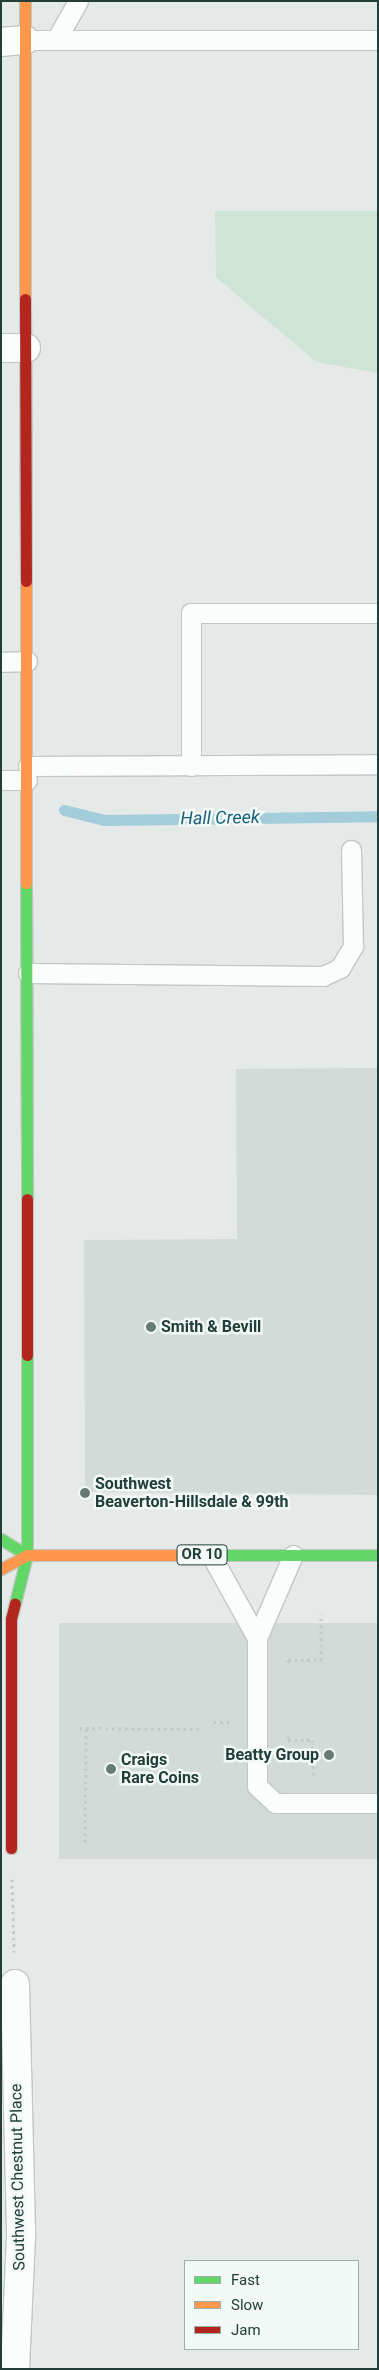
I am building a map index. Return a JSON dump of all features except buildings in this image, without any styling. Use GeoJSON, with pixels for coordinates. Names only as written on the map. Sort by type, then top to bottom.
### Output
{"type":"FeatureCollection","features":[{"type":"Feature","properties":{"kind":"street"},"geometry":{"type":"LineString","coordinates":[[12,1848],[6,1768],[11,1619],[27,1555],[27,661],[14,348],[13,41],[25,1]]}},
{"type":"Feature","properties":{"kind":"street"},"geometry":{"type":"LineString","coordinates":[[1,1539],[27,1555]]}},
{"type":"Feature","properties":{"kind":"street","name":"OR 10"},"geometry":{"type":"LineString","coordinates":[[1,1569],[27,1555],[378,1555]]}},
{"type":"Feature","properties":{"kind":"street","name":"Southwest Chestnut Place"},"geometry":{"type":"LineString","coordinates":[[15,1984],[21,2237],[15,2369]]}},
{"type":"Feature","properties":{"kind":"lane"},"geometry":{"type":"LineString","coordinates":[[56,40],[78,1]]}},
{"type":"Feature","properties":{"kind":"lane"},"geometry":{"type":"LineString","coordinates":[[13,41],[378,40]]}},
{"type":"Feature","properties":{"kind":"lane"},"geometry":{"type":"LineString","coordinates":[[191,766],[191,612],[378,612]]}},
{"type":"Feature","properties":{"kind":"lane"},"geometry":{"type":"LineString","coordinates":[[1,662],[27,661]]}},
{"type":"Feature","properties":{"kind":"lane"},"geometry":{"type":"LineString","coordinates":[[1,780],[27,773],[191,766],[378,764]]}},
{"type":"Feature","properties":{"kind":"lane"},"geometry":{"type":"LineString","coordinates":[[28,973],[323,976],[340,968],[353,946],[351,850]]}},
{"type":"Feature","properties":{"kind":"lane"},"geometry":{"type":"LineString","coordinates":[[211,1555],[257,1638]]}},
{"type":"Feature","properties":{"kind":"lane"},"geometry":{"type":"LineString","coordinates":[[293,1555],[257,1638],[257,1786],[275,1803],[378,1803]]}},
{"type":"Feature","properties":{"kind":"path"},"geometry":{"type":"LineString","coordinates":[[288,1669],[288,1660],[321,1660],[321,1614]]}},
{"type":"Feature","properties":{"kind":"path"},"geometry":{"type":"LineString","coordinates":[[80,1728],[118,1726],[145,1730],[200,1729]]}},
{"type":"Feature","properties":{"kind":"path"},"geometry":{"type":"LineString","coordinates":[[85,1842],[86,1728]]}},
{"type":"Feature","properties":{"kind":"path"},"geometry":{"type":"LineString","coordinates":[[288,1731],[288,1740],[312,1740],[313,1803]]}},
{"type":"Feature","properties":{"kind":"path"},"geometry":{"type":"LineString","coordinates":[[12,1848],[15,1984]]}},
{"type":"Feature","properties":{"kind":"shaded area"},"geometry":{"type":"Polygon","coordinates":[[[378,1068],[378,1495],[85,1492],[84,1240],[237,1239],[236,1069],[378,1068]]]}},
{"type":"Feature","properties":{"kind":"shaded area"},"geometry":{"type":"Polygon","coordinates":[[[59,1623],[378,1623],[378,1859],[59,1859],[59,1623]]]}},
{"type":"Feature","properties":{"kind":"green space"},"geometry":{"type":"Polygon","coordinates":[[[215,211],[378,211],[378,373],[316,362],[216,277],[215,211]]]}},
{"type":"Feature","properties":{"kind":"waterway","name":"Hall Creek"},"geometry":{"type":"LineString","coordinates":[[64,810],[104,820],[378,816]]}},
{"type":"Feature","properties":{"kind":"traffic: fast"},"geometry":{"type":"LineString","coordinates":[[26,883],[27,1199]]}},
{"type":"Feature","properties":{"kind":"traffic: fast"},"geometry":{"type":"LineString","coordinates":[[15,1603],[27,1555],[27,1355]]}},
{"type":"Feature","properties":{"kind":"traffic: fast"},"geometry":{"type":"LineString","coordinates":[[1,1539],[27,1555]]}},
{"type":"Feature","properties":{"kind":"traffic: fast"},"geometry":{"type":"LineString","coordinates":[[193,1555],[378,1555]]}},
{"type":"Feature","properties":{"kind":"traffic: slow"},"geometry":{"type":"LineString","coordinates":[[25,1],[25,299]]}},
{"type":"Feature","properties":{"kind":"traffic: slow"},"geometry":{"type":"LineString","coordinates":[[26,581],[26,883]]}},
{"type":"Feature","properties":{"kind":"traffic: slow"},"geometry":{"type":"LineString","coordinates":[[1,1569],[27,1555],[193,1555]]}},
{"type":"Feature","properties":{"kind":"traffic: jam"},"geometry":{"type":"LineString","coordinates":[[25,299],[26,581]]}},
{"type":"Feature","properties":{"kind":"traffic: jam"},"geometry":{"type":"LineString","coordinates":[[27,1199],[27,1355]]}},
{"type":"Feature","properties":{"kind":"traffic: jam"},"geometry":{"type":"LineString","coordinates":[[11,1848],[11,1619],[15,1603]]}},
{"type":"Feature","properties":{"kind":"place","name":"Smith & Bevill"},"geometry":{"type":"Point","coordinates":[151,1327]}},
{"type":"Feature","properties":{"kind":"place","name":"Southwest Beaverton-Hillsdale & 99th"},"geometry":{"type":"Point","coordinates":[85,1493]}},
{"type":"Feature","properties":{"kind":"place","name":"Beatty Group"},"geometry":{"type":"Point","coordinates":[329,1755]}},
{"type":"Feature","properties":{"kind":"place","name":"Craigs Rare Coins"},"geometry":{"type":"Point","coordinates":[111,1769]}}]}
